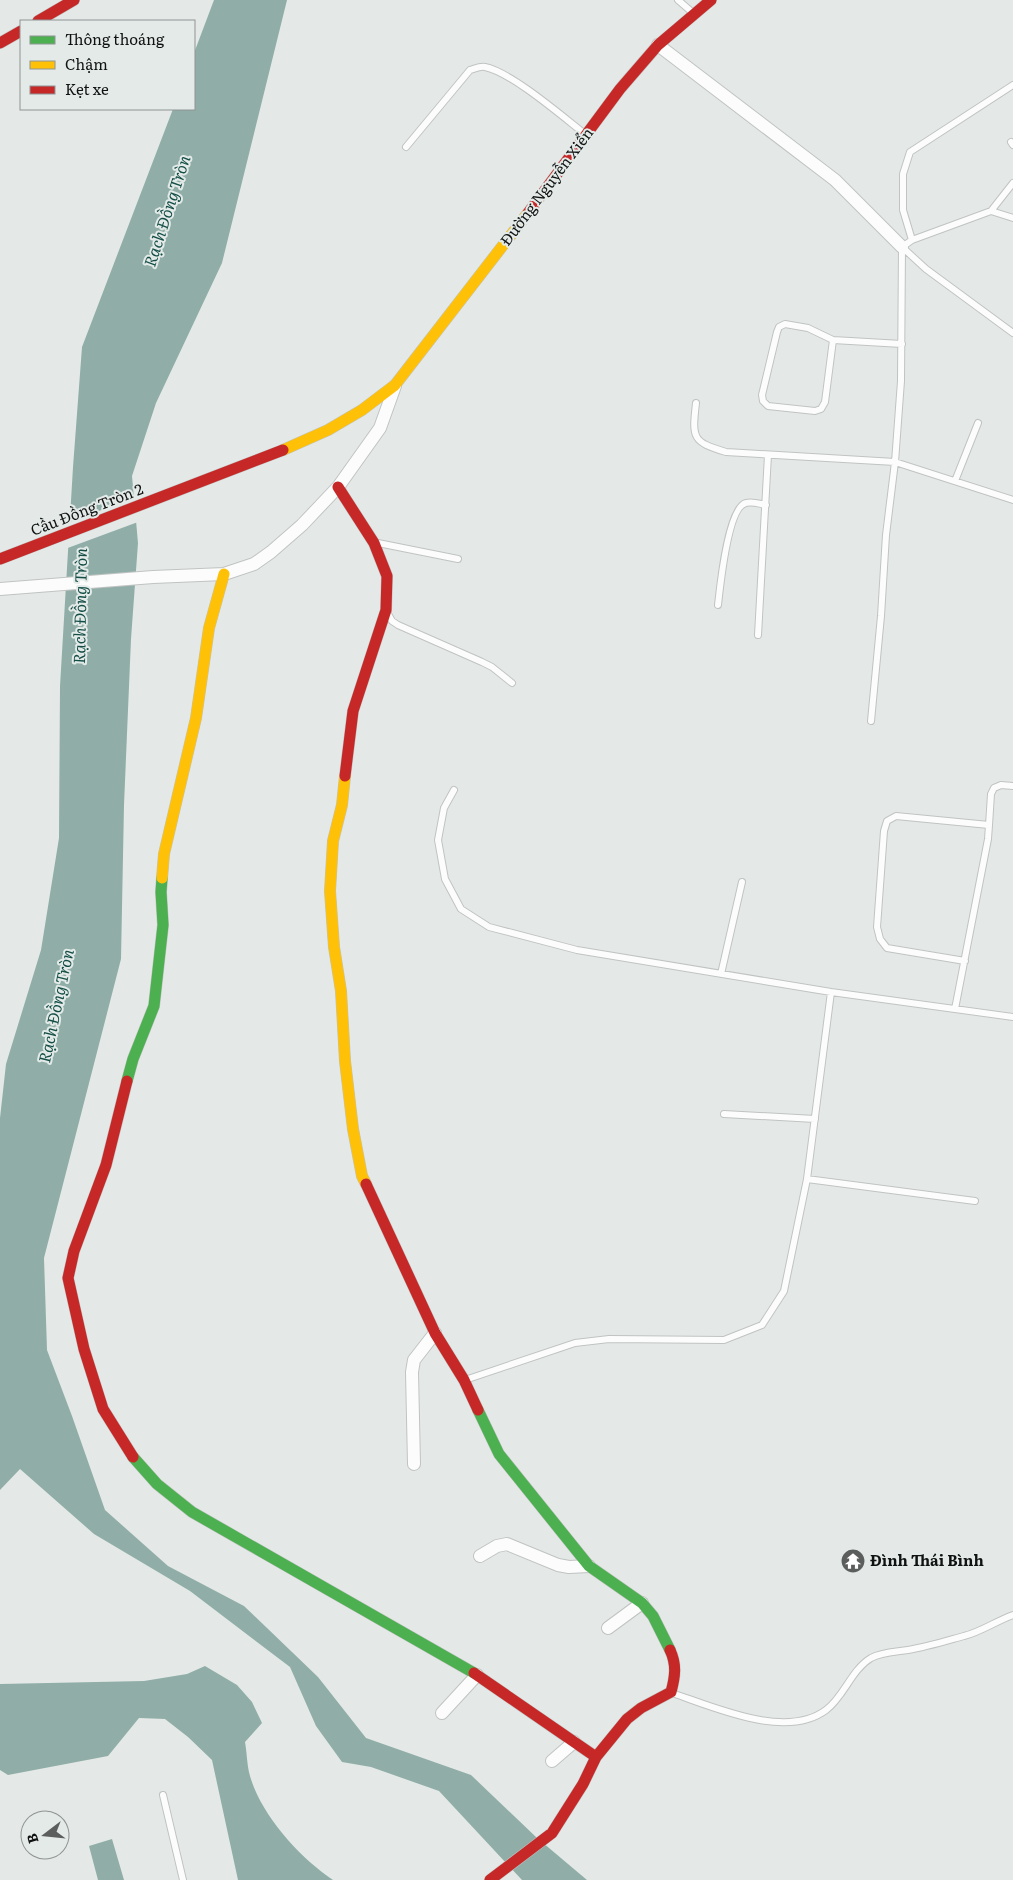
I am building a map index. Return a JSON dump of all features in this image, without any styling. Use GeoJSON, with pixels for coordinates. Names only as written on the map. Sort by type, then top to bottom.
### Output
{"type":"FeatureCollection","features":[{"type":"Feature","properties":{"kind":"main road"},"geometry":{"type":"LineString","coordinates":[[40,20],[74,0]]}},
{"type":"Feature","properties":{"kind":"main road","name":"Đường Nguyễn Xiển"},"geometry":{"type":"LineString","coordinates":[[184,488],[287,449],[328,430],[362,410],[396,385],[558,175],[620,89],[658,45],[711,0]]}},
{"type":"Feature","properties":{"kind":"main road"},"geometry":{"type":"LineString","coordinates":[[0,43],[20,32]]}},
{"type":"Feature","properties":{"kind":"main road","name":"Cầu Đồng Tròn 2"},"geometry":{"type":"LineString","coordinates":[[0,559],[184,488]]}},
{"type":"Feature","properties":{"kind":"main road"},"geometry":{"type":"LineString","coordinates":[[338,488],[374,543],[387,576],[386,610],[353,711],[342,805],[333,841],[330,890],[334,947],[341,991],[345,1061],[353,1129],[362,1176],[435,1333],[464,1380],[499,1454],[589,1566],[642,1603],[654,1616],[674,1658],[676,1675],[671,1692],[641,1708],[627,1719],[596,1757],[583,1784],[552,1833],[490,1880]]}},
{"type":"Feature","properties":{"kind":"main road"},"geometry":{"type":"LineString","coordinates":[[224,574],[209,628],[196,718],[164,854],[161,892],[163,925],[154,1006],[133,1058],[106,1165],[74,1251],[68,1278],[84,1350],[103,1409],[128,1451],[157,1484],[200,1517],[477,1675],[596,1757]]}},
{"type":"Feature","properties":{"kind":"street"},"geometry":{"type":"LineString","coordinates":[[658,45],[835,180],[907,243]]}},
{"type":"Feature","properties":{"kind":"street","name":"Đường Nguyễn Xiển"},"geometry":{"type":"LineString","coordinates":[[0,589],[153,577],[224,574],[254,564],[302,525],[338,488],[380,428],[396,385]]}},
{"type":"Feature","properties":{"kind":"street"},"geometry":{"type":"LineString","coordinates":[[414,1464],[412,1372],[414,1360],[435,1333]]}},
{"type":"Feature","properties":{"kind":"street"},"geometry":{"type":"LineString","coordinates":[[480,1556],[502,1544],[507,1544],[558,1565],[569,1567],[589,1566]]}},
{"type":"Feature","properties":{"kind":"street"},"geometry":{"type":"LineString","coordinates":[[608,1628],[642,1603]]}},
{"type":"Feature","properties":{"kind":"street"},"geometry":{"type":"LineString","coordinates":[[442,1713],[477,1675]]}},
{"type":"Feature","properties":{"kind":"street"},"geometry":{"type":"LineString","coordinates":[[552,1761],[574,1742]]}},
{"type":"Feature","properties":{"kind":"lane"},"geometry":{"type":"LineString","coordinates":[[678,0],[694,14]]}},
{"type":"Feature","properties":{"kind":"lane"},"geometry":{"type":"LineString","coordinates":[[406,147],[470,70],[482,67],[498,71],[541,100],[586,135]]}},
{"type":"Feature","properties":{"kind":"lane"},"geometry":{"type":"LineString","coordinates":[[871,721],[881,616],[886,535],[896,462],[907,243],[903,210],[903,174],[910,152],[1013,85]]}},
{"type":"Feature","properties":{"kind":"lane"},"geometry":{"type":"LineString","coordinates":[[907,243],[991,211],[1013,183]]}},
{"type":"Feature","properties":{"kind":"lane"},"geometry":{"type":"LineString","coordinates":[[991,211],[1013,218]]}},
{"type":"Feature","properties":{"kind":"lane"},"geometry":{"type":"LineString","coordinates":[[907,243],[926,269],[1013,333]]}},
{"type":"Feature","properties":{"kind":"lane"},"geometry":{"type":"LineString","coordinates":[[833,340],[825,402],[821,409],[815,411],[768,406],[763,401],[762,395],[779,327],[785,324],[808,328],[833,340],[902,344]]}},
{"type":"Feature","properties":{"kind":"lane"},"geometry":{"type":"LineString","coordinates":[[696,403],[693,426],[697,438],[704,446],[726,452],[896,462],[1013,500]]}},
{"type":"Feature","properties":{"kind":"lane"},"geometry":{"type":"LineString","coordinates":[[955,481],[978,423]]}},
{"type":"Feature","properties":{"kind":"lane"},"geometry":{"type":"LineString","coordinates":[[758,635],[768,455]]}},
{"type":"Feature","properties":{"kind":"lane"},"geometry":{"type":"LineString","coordinates":[[718,605],[726,547],[736,512],[747,502],[766,505]]}},
{"type":"Feature","properties":{"kind":"lane"},"geometry":{"type":"LineString","coordinates":[[374,543],[458,559]]}},
{"type":"Feature","properties":{"kind":"lane"},"geometry":{"type":"LineString","coordinates":[[386,610],[392,621],[398,625],[492,667],[512,683]]}},
{"type":"Feature","properties":{"kind":"lane"},"geometry":{"type":"LineString","coordinates":[[955,1009],[988,839],[991,794],[994,788],[1001,785],[1013,786]]}},
{"type":"Feature","properties":{"kind":"lane"},"geometry":{"type":"LineString","coordinates":[[454,790],[444,808],[438,840],[445,879],[461,909],[489,927],[569,948],[831,992],[1013,1017]]}},
{"type":"Feature","properties":{"kind":"lane"},"geometry":{"type":"LineString","coordinates":[[965,961],[888,948],[880,939],[877,927],[884,831],[888,821],[896,816],[989,825]]}},
{"type":"Feature","properties":{"kind":"lane"},"geometry":{"type":"LineString","coordinates":[[721,974],[742,882]]}},
{"type":"Feature","properties":{"kind":"lane"},"geometry":{"type":"LineString","coordinates":[[464,1380],[575,1343],[609,1339],[724,1340],[762,1325],[784,1291],[808,1179],[831,992]]}},
{"type":"Feature","properties":{"kind":"lane"},"geometry":{"type":"LineString","coordinates":[[724,1114],[815,1119]]}},
{"type":"Feature","properties":{"kind":"lane"},"geometry":{"type":"LineString","coordinates":[[808,1179],[975,1201]]}},
{"type":"Feature","properties":{"kind":"lane"},"geometry":{"type":"LineString","coordinates":[[671,1692],[736,1714],[764,1720],[794,1722],[811,1719],[827,1709],[862,1666],[871,1658],[967,1636],[1013,1615]]}},
{"type":"Feature","properties":{"kind":"lane"},"geometry":{"type":"LineString","coordinates":[[163,1796],[183,1880]]}},
{"type":"Feature","properties":{"kind":"water","name":"Rạch Đồng Tròn"},"geometry":{"type":"Polygon","coordinates":[[[214,0],[287,0],[222,263],[156,403],[132,476],[138,543],[131,639],[124,805],[121,959],[44,1258],[47,1350],[105,1510],[168,1566],[244,1606],[318,1677],[366,1738],[471,1775],[536,1837],[587,1880],[522,1880],[439,1791],[371,1767],[342,1762],[316,1726],[290,1667],[190,1591],[94,1534],[20,1469],[0,1490],[0,1118],[6,1064],[41,950],[59,838],[60,686],[82,347],[173,110],[195,110],[195,50],[214,0]]]}},
{"type":"Feature","properties":{"kind":"water"},"geometry":{"type":"Polygon","coordinates":[[[205,1666],[237,1685],[252,1702],[262,1723],[245,1742],[250,1776],[263,1806],[295,1848],[333,1880],[238,1880],[212,1760],[188,1737],[165,1719],[139,1718],[108,1756],[8,1775],[0,1770],[0,1684],[144,1681],[187,1674],[205,1666]]]}},
{"type":"Feature","properties":{"kind":"water"},"geometry":{"type":"Polygon","coordinates":[[[112,1839],[124,1880],[98,1880],[89,1846],[112,1839]]]}},
{"type":"Feature","properties":{"kind":"pier"},"geometry":{"type":"Polygon","coordinates":[[[136,497],[138,522],[65,549],[67,523],[136,497]]]}},
{"type":"Feature","properties":{"kind":"traffic: fast"},"geometry":{"type":"LineString","coordinates":[[127,1081],[133,1059],[154,1006],[163,925],[162,878]]}},
{"type":"Feature","properties":{"kind":"traffic: fast"},"geometry":{"type":"LineString","coordinates":[[478,1410],[499,1454],[589,1566],[642,1603],[653,1616],[670,1650]]}},
{"type":"Feature","properties":{"kind":"traffic: fast"},"geometry":{"type":"LineString","coordinates":[[133,1457],[157,1484],[192,1512],[474,1673]]}},
{"type":"Feature","properties":{"kind":"traffic: slow"},"geometry":{"type":"LineString","coordinates":[[283,450],[328,430],[362,410],[395,385],[528,213]]}},
{"type":"Feature","properties":{"kind":"traffic: slow"},"geometry":{"type":"LineString","coordinates":[[162,878],[164,854],[196,718],[209,628],[224,574]]}},
{"type":"Feature","properties":{"kind":"traffic: slow"},"geometry":{"type":"LineString","coordinates":[[345,776],[342,805],[333,841],[330,891],[353,1129],[362,1176],[366,1184]]}},
{"type":"Feature","properties":{"kind":"traffic: jam"},"geometry":{"type":"LineString","coordinates":[[40,20],[74,0]]}},
{"type":"Feature","properties":{"kind":"traffic: jam"},"geometry":{"type":"LineString","coordinates":[[528,213],[620,89],[658,45],[711,0]]}},
{"type":"Feature","properties":{"kind":"traffic: jam"},"geometry":{"type":"LineString","coordinates":[[0,43],[20,32]]}},
{"type":"Feature","properties":{"kind":"traffic: jam"},"geometry":{"type":"LineString","coordinates":[[0,559],[283,450]]}},
{"type":"Feature","properties":{"kind":"traffic: jam"},"geometry":{"type":"LineString","coordinates":[[338,487],[374,543],[387,576],[386,610],[353,711],[345,776]]}},
{"type":"Feature","properties":{"kind":"traffic: jam"},"geometry":{"type":"LineString","coordinates":[[127,1081],[106,1165],[74,1251],[68,1278],[84,1349],[103,1409],[133,1457]]}},
{"type":"Feature","properties":{"kind":"traffic: jam"},"geometry":{"type":"LineString","coordinates":[[366,1184],[435,1333],[464,1380],[478,1410]]}},
{"type":"Feature","properties":{"kind":"traffic: jam"},"geometry":{"type":"LineString","coordinates":[[490,1880],[552,1833],[583,1784],[596,1757],[627,1719],[641,1708],[671,1692],[675,1671],[670,1650]]}},
{"type":"Feature","properties":{"kind":"traffic: jam"},"geometry":{"type":"LineString","coordinates":[[474,1673],[596,1757]]}},
{"type":"Feature","properties":{"kind":"place","name":"Đình Thái Bình"},"geometry":{"type":"Point","coordinates":[853,1561]}}]}
